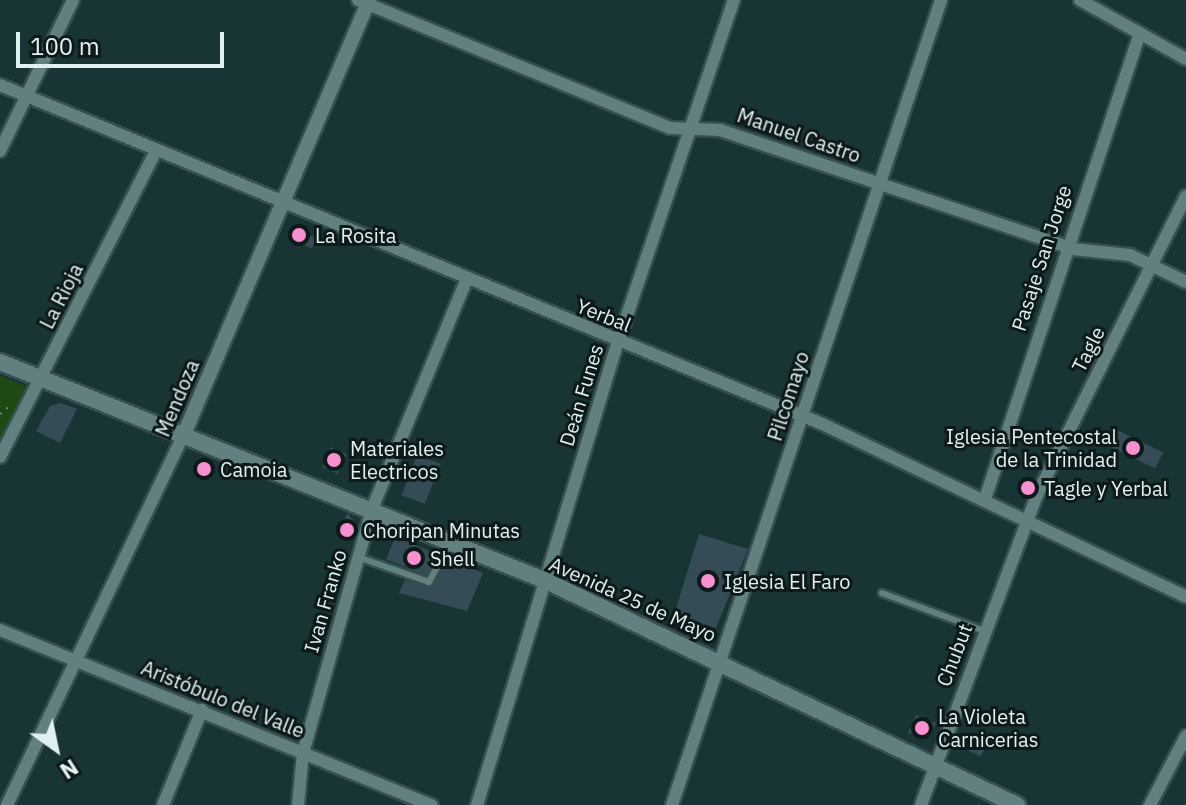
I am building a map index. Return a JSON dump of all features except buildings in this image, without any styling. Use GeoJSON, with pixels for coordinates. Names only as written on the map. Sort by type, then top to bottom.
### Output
{"type":"FeatureCollection","features":[{"type":"Feature","properties":{"kind":"main road","name":"Avenida 25 de Mayo"},"geometry":{"type":"LineString","coordinates":[[0,362],[544,580],[720,660],[1017,805]]}},
{"type":"Feature","properties":{"kind":"street"},"geometry":{"type":"LineString","coordinates":[[0,151],[29,97],[73,0]]}},
{"type":"Feature","properties":{"kind":"street","name":"Deán Funes"},"geometry":{"type":"LineString","coordinates":[[477,805],[618,342],[734,0]]}},
{"type":"Feature","properties":{"kind":"street","name":"Pilcomayo"},"geometry":{"type":"LineString","coordinates":[[672,805],[941,0]]}},
{"type":"Feature","properties":{"kind":"street"},"geometry":{"type":"LineString","coordinates":[[1068,0],[1083,2],[1186,59]]}},
{"type":"Feature","properties":{"kind":"street","name":"Manuel Castro"},"geometry":{"type":"LineString","coordinates":[[365,1],[670,128],[720,130],[1064,246],[1114,251],[1186,282]]}},
{"type":"Feature","properties":{"kind":"street","name":"Mendoza"},"geometry":{"type":"LineString","coordinates":[[7,805],[184,434],[365,1]]}},
{"type":"Feature","properties":{"kind":"street","name":"Pasaje San Jorge"},"geometry":{"type":"LineString","coordinates":[[985,499],[1064,246],[1140,33]]}},
{"type":"Feature","properties":{"kind":"street","name":"Yerbal"},"geometry":{"type":"LineString","coordinates":[[0,85],[466,281],[803,417],[985,499],[1186,597]]}},
{"type":"Feature","properties":{"kind":"street","name":"La Rioja"},"geometry":{"type":"LineString","coordinates":[[0,457],[156,151]]}},
{"type":"Feature","properties":{"kind":"street","name":"Tagle"},"geometry":{"type":"LineString","coordinates":[[1027,519],[1186,196]]}},
{"type":"Feature","properties":{"kind":"street","name":"Ivan Franko"},"geometry":{"type":"LineString","coordinates":[[298,805],[303,753],[372,509],[466,281]]}},
{"type":"Feature","properties":{"kind":"street","name":"Chubut"},"geometry":{"type":"LineString","coordinates":[[921,805],[1027,519]]}},
{"type":"Feature","properties":{"kind":"street","name":"Aristóbulo del Valle"},"geometry":{"type":"LineString","coordinates":[[0,630],[432,805]]}},
{"type":"Feature","properties":{"kind":"street"},"geometry":{"type":"LineString","coordinates":[[163,805],[202,710]]}},
{"type":"Feature","properties":{"kind":"street"},"geometry":{"type":"LineString","coordinates":[[1150,805],[1186,736]]}},
{"type":"Feature","properties":{"kind":"lane"},"geometry":{"type":"LineString","coordinates":[[358,557],[429,582],[450,541]]}},
{"type":"Feature","properties":{"kind":"lane"},"geometry":{"type":"LineString","coordinates":[[882,593],[984,631]]}},
{"type":"Feature","properties":{"kind":"green space"},"geometry":{"type":"Polygon","coordinates":[[[0,376],[29,387],[0,442],[0,376]]]}},
{"type":"Feature","properties":{"kind":"place","name":"La Rosita"},"geometry":{"type":"Point","coordinates":[299,235]}},
{"type":"Feature","properties":{"kind":"place","name":"Iglesia Pentecostal de la Trinidad"},"geometry":{"type":"Point","coordinates":[1133,448]}},
{"type":"Feature","properties":{"kind":"place","name":"Materiales Electricos"},"geometry":{"type":"Point","coordinates":[334,460]}},
{"type":"Feature","properties":{"kind":"place","name":"Camoia"},"geometry":{"type":"Point","coordinates":[204,469]}},
{"type":"Feature","properties":{"kind":"place","name":"Tagle y Yerbal"},"geometry":{"type":"Point","coordinates":[1028,488]}},
{"type":"Feature","properties":{"kind":"place","name":"Choripan Minutas"},"geometry":{"type":"Point","coordinates":[347,530]}},
{"type":"Feature","properties":{"kind":"place","name":"Shell"},"geometry":{"type":"Point","coordinates":[414,558]}},
{"type":"Feature","properties":{"kind":"place","name":"Iglesia El Faro"},"geometry":{"type":"Point","coordinates":[708,581]}},
{"type":"Feature","properties":{"kind":"place","name":"La Violeta Carnicerias"},"geometry":{"type":"Point","coordinates":[922,728]}}]}
